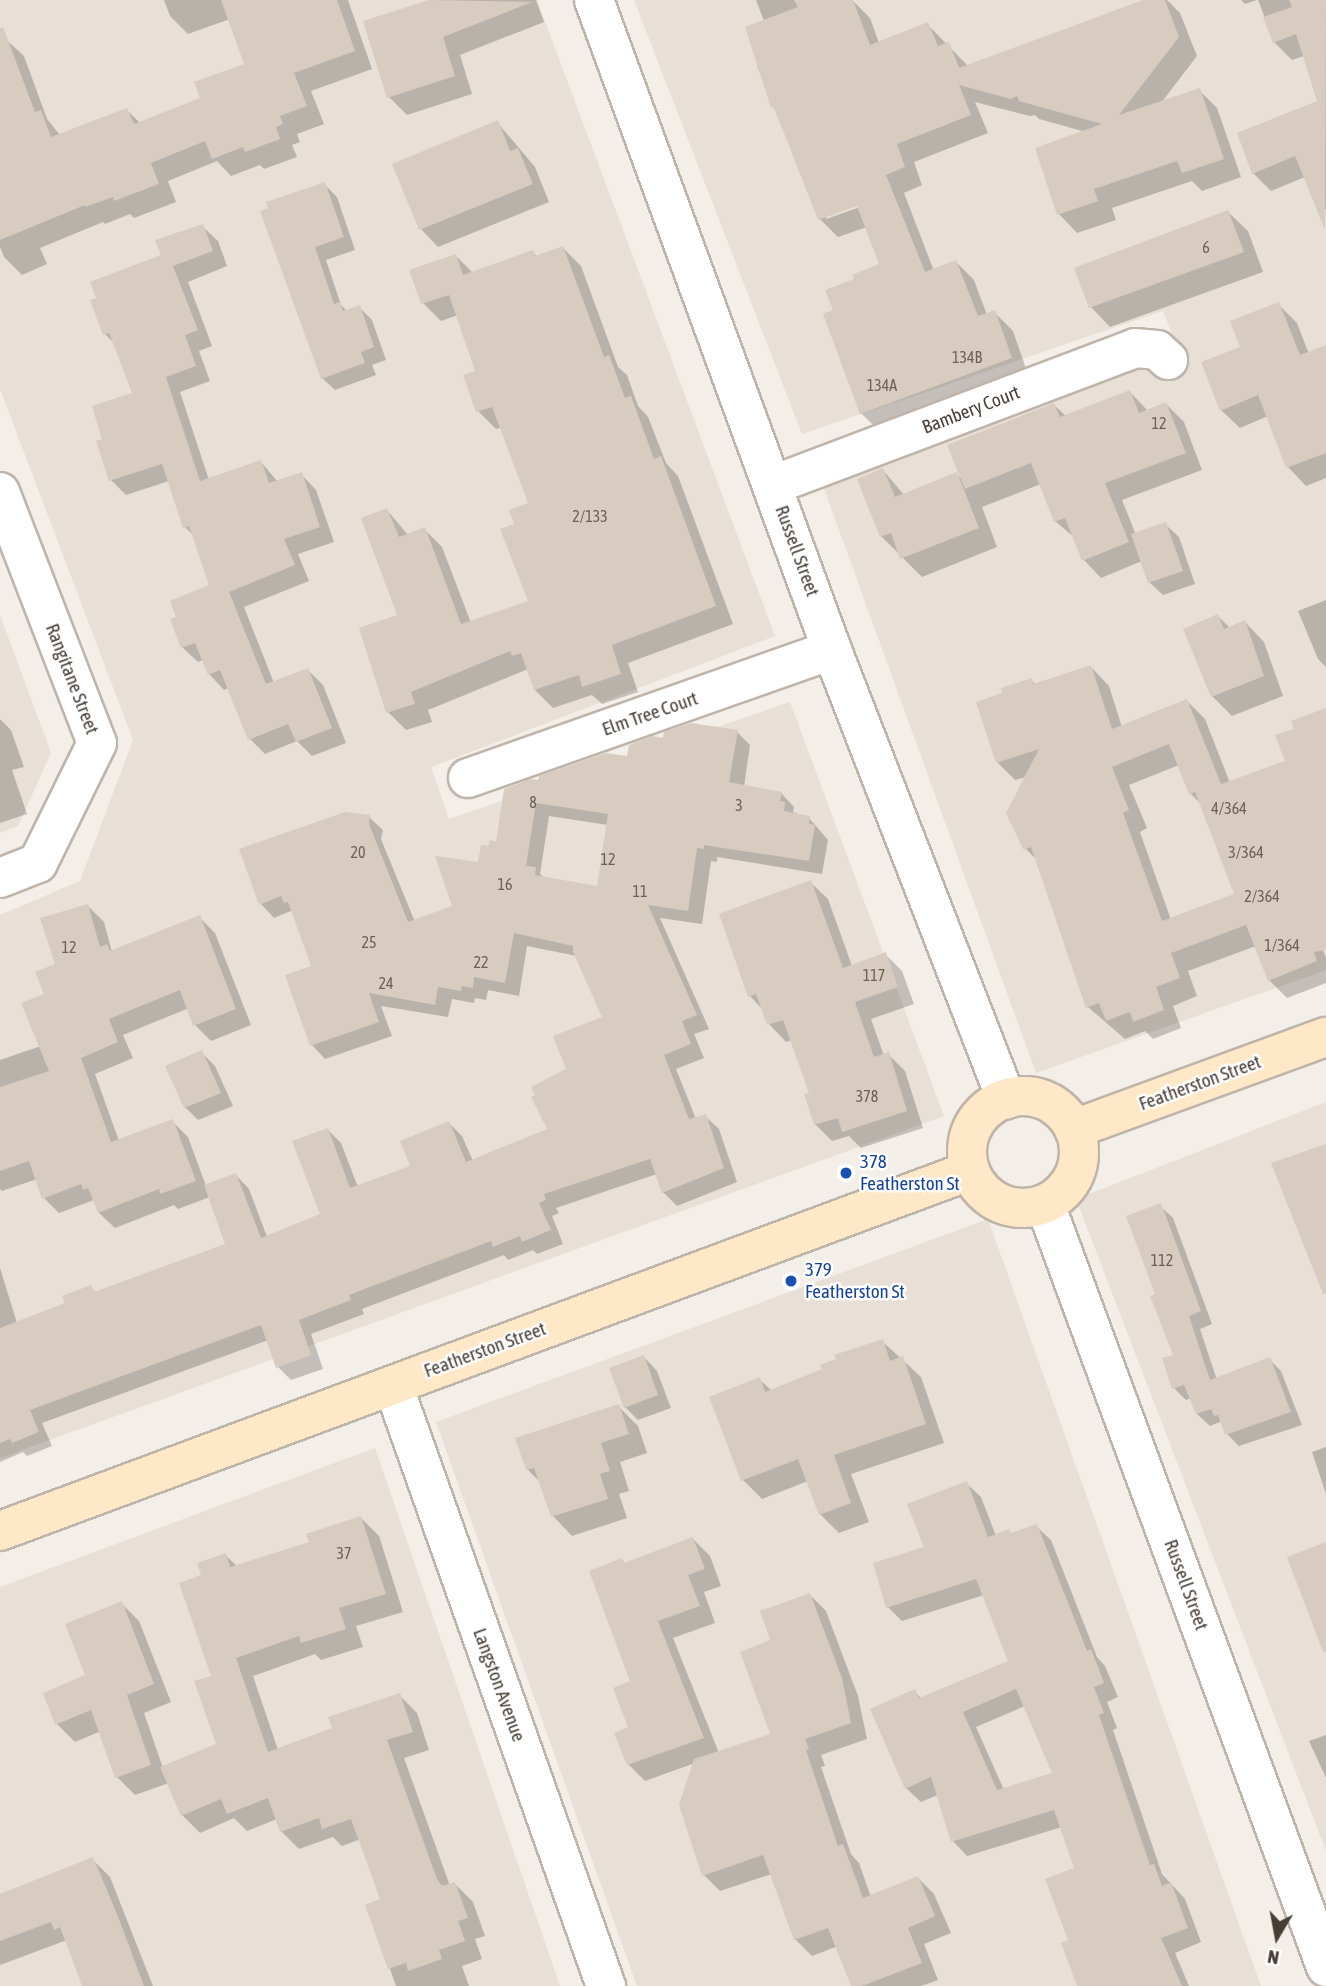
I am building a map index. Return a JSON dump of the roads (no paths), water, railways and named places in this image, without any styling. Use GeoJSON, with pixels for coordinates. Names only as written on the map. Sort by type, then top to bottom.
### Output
{"type":"FeatureCollection","features":[{"type":"Feature","properties":{"kind":"main road","name":"Featherston Street"},"geometry":{"type":"LineString","coordinates":[[1074,1129],[1326,1037]]}},
{"type":"Feature","properties":{"kind":"main road"},"geometry":{"type":"LineString","coordinates":[[1033,1097],[1050,1103],[1064,1114],[1074,1129],[1079,1146],[1079,1164],[1072,1181],[1061,1195],[1045,1204],[1026,1209],[1007,1207],[990,1198],[976,1184],[970,1171],[966,1148],[971,1129],[982,1113],[1006,1099],[1033,1097]]}},
{"type":"Feature","properties":{"kind":"main road","name":"Featherston Street"},"geometry":{"type":"LineString","coordinates":[[0,1531],[970,1171]]}},
{"type":"Feature","properties":{"kind":"street","name":"Russell Street"},"geometry":{"type":"LineString","coordinates":[[594,0],[832,650],[1006,1099]]}},
{"type":"Feature","properties":{"kind":"street","name":"Bambery Court"},"geometry":{"type":"LineString","coordinates":[[773,485],[1135,348],[1157,350],[1168,360]]}},
{"type":"Feature","properties":{"kind":"street","name":"Rangitane Street"},"geometry":{"type":"LineString","coordinates":[[0,492],[97,743],[37,863],[0,878]]}},
{"type":"Feature","properties":{"kind":"street","name":"Elm Tree Court"},"geometry":{"type":"LineString","coordinates":[[468,778],[832,650]]}},
{"type":"Feature","properties":{"kind":"street","name":"Russell Street"},"geometry":{"type":"LineString","coordinates":[[1045,1204],[1326,1966]]}},
{"type":"Feature","properties":{"kind":"street","name":"Langston Avenue"},"geometry":{"type":"LineString","coordinates":[[393,1385],[606,1986]]}},
{"type":"Feature","properties":{"kind":"place","name":"378 Featherston St"},"geometry":{"type":"Point","coordinates":[846,1173]}},
{"type":"Feature","properties":{"kind":"place","name":"379 Featherston St"},"geometry":{"type":"Point","coordinates":[791,1281]}}]}
